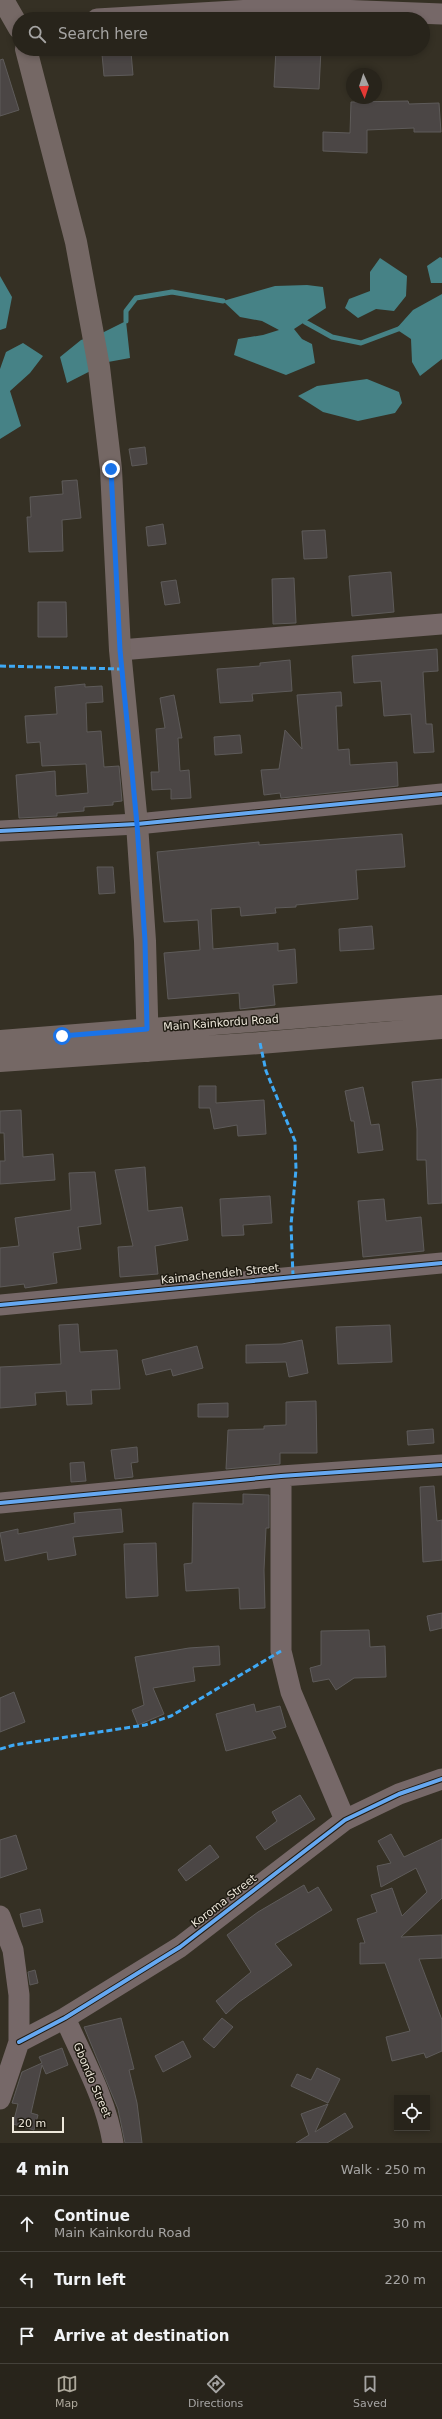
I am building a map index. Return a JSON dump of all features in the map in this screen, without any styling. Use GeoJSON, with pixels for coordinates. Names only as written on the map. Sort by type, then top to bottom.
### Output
{"type":"FeatureCollection","features":[{"type":"Feature","properties":{"kind":"main road"},"geometry":{"type":"LineString","coordinates":[[3,0],[12,16]]}},
{"type":"Feature","properties":{"kind":"main road"},"geometry":{"type":"LineString","coordinates":[[28,56],[76,242],[99,367],[111,469],[120,650],[137,824],[145,941],[148,1051]]}},
{"type":"Feature","properties":{"kind":"main road","name":"Main Kainkordu Road"},"geometry":{"type":"LineString","coordinates":[[0,1041],[442,1006]]}},
{"type":"Feature","properties":{"kind":"main road"},"geometry":{"type":"LineString","coordinates":[[398,1010],[400,1032]]}},
{"type":"Feature","properties":{"kind":"main road"},"geometry":{"type":"LineString","coordinates":[[319,1016],[322,1038]]}},
{"type":"Feature","properties":{"kind":"main road"},"geometry":{"type":"LineString","coordinates":[[0,1061],[442,1028]]}},
{"type":"Feature","properties":{"kind":"street"},"geometry":{"type":"LineString","coordinates":[[164,12],[230,5],[404,12]]}},
{"type":"Feature","properties":{"kind":"street"},"geometry":{"type":"LineString","coordinates":[[430,13],[442,14]]}},
{"type":"Feature","properties":{"kind":"street"},"geometry":{"type":"LineString","coordinates":[[120,650],[442,624]]}},
{"type":"Feature","properties":{"kind":"street"},"geometry":{"type":"LineString","coordinates":[[0,831],[137,824],[442,794]]}},
{"type":"Feature","properties":{"kind":"street","name":"Kaimachendeh Street"},"geometry":{"type":"LineString","coordinates":[[0,1305],[442,1263]]}},
{"type":"Feature","properties":{"kind":"street"},"geometry":{"type":"LineString","coordinates":[[0,1503],[281,1476],[442,1465]]}},
{"type":"Feature","properties":{"kind":"street"},"geometry":{"type":"LineString","coordinates":[[281,1476],[281,1651],[291,1692],[346,1820]]}},
{"type":"Feature","properties":{"kind":"street","name":"Koroma Street"},"geometry":{"type":"LineString","coordinates":[[19,2042],[65,2018],[180,1947],[346,1820],[400,1794],[442,1779]]}},
{"type":"Feature","properties":{"kind":"street"},"geometry":{"type":"LineString","coordinates":[[0,1916],[13,1950],[19,1995],[19,2042],[0,2099]]}},
{"type":"Feature","properties":{"kind":"street","name":"Gbondo Street"},"geometry":{"type":"LineString","coordinates":[[65,2018],[98,2092],[109,2121],[113,2143]]}},
{"type":"Feature","properties":{"kind":"water"},"geometry":{"type":"Polygon","coordinates":[[[440,257],[442,258],[442,283],[431,283],[427,266],[440,257]]]}},
{"type":"Feature","properties":{"kind":"water"},"geometry":{"type":"Polygon","coordinates":[[[380,258],[407,276],[406,296],[394,311],[376,309],[358,318],[345,308],[349,299],[370,291],[370,272],[380,258]]]}},
{"type":"Feature","properties":{"kind":"water"},"geometry":{"type":"Polygon","coordinates":[[[0,276],[12,297],[6,328],[0,330],[0,276]]]}},
{"type":"Feature","properties":{"kind":"water"},"geometry":{"type":"Polygon","coordinates":[[[307,285],[323,287],[326,308],[294,329],[302,339],[312,344],[315,363],[286,375],[234,355],[238,339],[263,335],[279,330],[262,321],[240,317],[223,301],[275,286],[307,285]]]}},
{"type":"Feature","properties":{"kind":"water"},"geometry":{"type":"Polygon","coordinates":[[[442,294],[442,359],[420,376],[412,362],[411,339],[396,329],[413,310],[442,294]]]}},
{"type":"Feature","properties":{"kind":"water"},"geometry":{"type":"Polygon","coordinates":[[[126,321],[130,358],[108,362],[67,383],[60,357],[81,340],[100,334],[126,321]]]}},
{"type":"Feature","properties":{"kind":"water"},"geometry":{"type":"Polygon","coordinates":[[[23,343],[43,356],[30,373],[10,391],[21,426],[0,439],[0,369],[6,352],[23,343]]]}},
{"type":"Feature","properties":{"kind":"water"},"geometry":{"type":"Polygon","coordinates":[[[367,379],[399,392],[402,403],[395,413],[358,421],[323,412],[298,396],[317,386],[367,379]]]}},
{"type":"Feature","properties":{"kind":"building"},"geometry":{"type":"Polygon","coordinates":[[[102,56],[131,56],[133,75],[104,76],[102,56]]]}},
{"type":"Feature","properties":{"kind":"building"},"geometry":{"type":"Polygon","coordinates":[[[276,56],[321,56],[319,89],[274,87],[276,56]]]}},
{"type":"Feature","properties":{"kind":"building"},"geometry":{"type":"Polygon","coordinates":[[[3,59],[19,110],[0,116],[0,60],[3,59]]]}},
{"type":"Feature","properties":{"kind":"building"},"geometry":{"type":"Polygon","coordinates":[[[382,101],[408,101],[409,104],[439,103],[441,132],[414,132],[414,128],[367,130],[367,153],[323,151],[323,132],[350,133],[351,104],[382,104],[382,101]]]}},
{"type":"Feature","properties":{"kind":"building"},"geometry":{"type":"Polygon","coordinates":[[[145,447],[147,464],[132,466],[129,449],[145,447]]]}},
{"type":"Feature","properties":{"kind":"building"},"geometry":{"type":"Polygon","coordinates":[[[77,480],[81,518],[62,520],[63,551],[29,552],[27,517],[31,517],[30,497],[63,494],[62,481],[77,480]]]}},
{"type":"Feature","properties":{"kind":"building"},"geometry":{"type":"Polygon","coordinates":[[[163,524],[166,544],[148,546],[146,527],[163,524]]]}},
{"type":"Feature","properties":{"kind":"building"},"geometry":{"type":"Polygon","coordinates":[[[325,530],[327,558],[304,559],[302,531],[325,530]]]}},
{"type":"Feature","properties":{"kind":"building"},"geometry":{"type":"Polygon","coordinates":[[[391,572],[394,612],[352,616],[349,576],[391,572]]]}},
{"type":"Feature","properties":{"kind":"building"},"geometry":{"type":"Polygon","coordinates":[[[294,578],[296,623],[273,624],[272,579],[294,578]]]}},
{"type":"Feature","properties":{"kind":"building"},"geometry":{"type":"Polygon","coordinates":[[[176,580],[180,603],[165,605],[161,582],[176,580]]]}},
{"type":"Feature","properties":{"kind":"building"},"geometry":{"type":"Polygon","coordinates":[[[38,602],[66,602],[67,637],[38,637],[38,602]]]}},
{"type":"Feature","properties":{"kind":"building"},"geometry":{"type":"Polygon","coordinates":[[[437,649],[438,671],[423,672],[426,724],[432,724],[434,752],[414,753],[411,714],[384,716],[381,681],[354,683],[352,656],[437,649]]]}},
{"type":"Feature","properties":{"kind":"building"},"geometry":{"type":"Polygon","coordinates":[[[290,660],[292,691],[252,694],[253,701],[220,703],[217,669],[260,666],[260,663],[290,660]]]}},
{"type":"Feature","properties":{"kind":"building"},"geometry":{"type":"Polygon","coordinates":[[[85,684],[85,687],[102,686],[103,702],[86,703],[87,732],[101,731],[104,767],[119,766],[122,801],[113,802],[113,805],[84,807],[84,811],[57,813],[57,816],[19,818],[16,775],[55,771],[56,796],[88,793],[86,764],[42,766],[40,742],[27,743],[25,716],[57,714],[55,687],[85,684]]]}},
{"type":"Feature","properties":{"kind":"building"},"geometry":{"type":"Polygon","coordinates":[[[341,692],[342,706],[336,706],[338,750],[349,749],[350,765],[397,762],[398,786],[281,798],[280,793],[264,795],[261,770],[279,769],[285,730],[302,749],[297,695],[341,692]]]}},
{"type":"Feature","properties":{"kind":"building"},"geometry":{"type":"Polygon","coordinates":[[[174,695],[182,738],[178,738],[180,771],[189,770],[191,798],[171,799],[171,789],[152,790],[151,772],[159,772],[156,729],[165,728],[160,698],[174,695]]]}},
{"type":"Feature","properties":{"kind":"building"},"geometry":{"type":"Polygon","coordinates":[[[240,735],[242,753],[215,755],[214,737],[240,735]]]}},
{"type":"Feature","properties":{"kind":"building"},"geometry":{"type":"Polygon","coordinates":[[[402,834],[405,867],[356,870],[358,899],[296,905],[296,907],[275,908],[276,913],[241,916],[240,907],[211,909],[213,949],[278,943],[278,951],[295,949],[297,983],[273,985],[275,1005],[240,1009],[239,993],[168,999],[164,953],[200,950],[198,920],[164,922],[157,852],[259,842],[259,845],[402,834]]]}},
{"type":"Feature","properties":{"kind":"building"},"geometry":{"type":"Polygon","coordinates":[[[97,867],[113,867],[115,893],[99,894],[97,867]]]}},
{"type":"Feature","properties":{"kind":"building"},"geometry":{"type":"Polygon","coordinates":[[[372,926],[374,949],[340,951],[339,929],[372,926]]]}},
{"type":"Feature","properties":{"kind":"building"},"geometry":{"type":"Polygon","coordinates":[[[442,1079],[442,1203],[428,1204],[426,1160],[417,1160],[417,1129],[412,1082],[442,1079]]]}},
{"type":"Feature","properties":{"kind":"building"},"geometry":{"type":"Polygon","coordinates":[[[199,1086],[216,1086],[216,1103],[264,1100],[266,1134],[238,1136],[237,1125],[214,1129],[210,1108],[199,1108],[199,1086]]]}},
{"type":"Feature","properties":{"kind":"building"},"geometry":{"type":"Polygon","coordinates":[[[363,1087],[371,1125],[379,1124],[383,1150],[358,1153],[354,1121],[351,1121],[345,1091],[363,1087]]]}},
{"type":"Feature","properties":{"kind":"building"},"geometry":{"type":"Polygon","coordinates":[[[21,1110],[23,1157],[53,1154],[55,1180],[0,1184],[0,1161],[5,1161],[4,1133],[0,1133],[0,1111],[21,1110]]]}},
{"type":"Feature","properties":{"kind":"building"},"geometry":{"type":"Polygon","coordinates":[[[145,1167],[148,1211],[182,1207],[188,1240],[155,1246],[158,1274],[120,1277],[118,1247],[133,1246],[115,1170],[145,1167]]]}},
{"type":"Feature","properties":{"kind":"building"},"geometry":{"type":"Polygon","coordinates":[[[95,1172],[101,1224],[78,1227],[81,1249],[53,1253],[57,1283],[25,1288],[24,1284],[0,1287],[0,1248],[19,1246],[15,1218],[71,1210],[69,1173],[95,1172]]]}},
{"type":"Feature","properties":{"kind":"building"},"geometry":{"type":"Polygon","coordinates":[[[270,1196],[272,1223],[243,1225],[244,1235],[222,1236],[220,1199],[270,1196]]]}},
{"type":"Feature","properties":{"kind":"building"},"geometry":{"type":"Polygon","coordinates":[[[384,1199],[386,1221],[421,1217],[424,1251],[363,1257],[358,1201],[384,1199]]]}},
{"type":"Feature","properties":{"kind":"building"},"geometry":{"type":"Polygon","coordinates":[[[78,1324],[80,1352],[117,1350],[120,1389],[91,1390],[92,1404],[67,1405],[66,1391],[35,1393],[36,1405],[0,1408],[0,1367],[61,1364],[59,1325],[78,1324]]]}},
{"type":"Feature","properties":{"kind":"building"},"geometry":{"type":"Polygon","coordinates":[[[390,1325],[392,1362],[338,1364],[336,1327],[390,1325]]]}},
{"type":"Feature","properties":{"kind":"building"},"geometry":{"type":"Polygon","coordinates":[[[302,1340],[308,1373],[289,1377],[286,1362],[246,1363],[246,1345],[282,1344],[302,1340]]]}},
{"type":"Feature","properties":{"kind":"building"},"geometry":{"type":"Polygon","coordinates":[[[197,1346],[203,1368],[173,1376],[171,1369],[146,1375],[142,1360],[197,1346]]]}},
{"type":"Feature","properties":{"kind":"building"},"geometry":{"type":"Polygon","coordinates":[[[316,1401],[317,1453],[280,1453],[280,1464],[226,1469],[228,1430],[264,1429],[264,1426],[286,1425],[286,1402],[316,1401]]]}},
{"type":"Feature","properties":{"kind":"building"},"geometry":{"type":"Polygon","coordinates":[[[228,1403],[228,1417],[198,1417],[198,1404],[228,1403]]]}},
{"type":"Feature","properties":{"kind":"building"},"geometry":{"type":"Polygon","coordinates":[[[433,1429],[434,1443],[408,1445],[407,1431],[433,1429]]]}},
{"type":"Feature","properties":{"kind":"building"},"geometry":{"type":"Polygon","coordinates":[[[137,1447],[138,1462],[131,1463],[133,1477],[115,1479],[111,1450],[137,1447]]]}},
{"type":"Feature","properties":{"kind":"building"},"geometry":{"type":"Polygon","coordinates":[[[84,1462],[86,1481],[71,1482],[70,1463],[84,1462]]]}},
{"type":"Feature","properties":{"kind":"building"},"geometry":{"type":"Polygon","coordinates":[[[434,1486],[437,1521],[442,1520],[442,1560],[423,1562],[420,1487],[434,1486]]]}},
{"type":"Feature","properties":{"kind":"building"},"geometry":{"type":"Polygon","coordinates":[[[243,1494],[269,1495],[269,1528],[266,1528],[264,1570],[265,1608],[240,1609],[239,1588],[186,1591],[184,1564],[192,1563],[193,1503],[243,1504],[243,1494]]]}},
{"type":"Feature","properties":{"kind":"building"},"geometry":{"type":"Polygon","coordinates":[[[121,1509],[123,1532],[73,1537],[76,1555],[48,1560],[47,1552],[5,1561],[0,1533],[18,1529],[18,1534],[75,1523],[74,1513],[121,1509]]]}},
{"type":"Feature","properties":{"kind":"building"},"geometry":{"type":"Polygon","coordinates":[[[156,1543],[158,1596],[126,1598],[124,1544],[156,1543]]]}},
{"type":"Feature","properties":{"kind":"building"},"geometry":{"type":"Polygon","coordinates":[[[442,1613],[442,1628],[430,1631],[427,1616],[442,1613]]]}},
{"type":"Feature","properties":{"kind":"building"},"geometry":{"type":"Polygon","coordinates":[[[369,1630],[370,1647],[385,1646],[386,1677],[354,1678],[336,1690],[329,1679],[313,1682],[310,1668],[321,1665],[321,1631],[369,1630]]]}},
{"type":"Feature","properties":{"kind":"building"},"geometry":{"type":"Polygon","coordinates":[[[219,1646],[220,1665],[193,1667],[195,1681],[153,1688],[164,1714],[138,1725],[132,1710],[144,1705],[135,1657],[189,1648],[219,1646]]]}},
{"type":"Feature","properties":{"kind":"building"},"geometry":{"type":"Polygon","coordinates":[[[14,1692],[25,1722],[0,1732],[0,1698],[14,1692]]]}},
{"type":"Feature","properties":{"kind":"building"},"geometry":{"type":"Polygon","coordinates":[[[254,1704],[256,1712],[280,1706],[286,1727],[272,1731],[276,1738],[226,1751],[216,1714],[254,1704]]]}},
{"type":"Feature","properties":{"kind":"building"},"geometry":{"type":"Polygon","coordinates":[[[300,1795],[315,1819],[265,1850],[256,1837],[277,1821],[272,1812],[300,1795]]]}},
{"type":"Feature","properties":{"kind":"building"},"geometry":{"type":"Polygon","coordinates":[[[391,1834],[404,1857],[442,1839],[442,1898],[401,1937],[442,1935],[442,1958],[419,1959],[442,2020],[442,2051],[426,2058],[424,2053],[392,2061],[386,2037],[410,2031],[385,1963],[360,1964],[360,1943],[365,1943],[357,1919],[377,1912],[371,1895],[392,1888],[402,1916],[427,1892],[416,1868],[381,1887],[377,1866],[391,1863],[378,1841],[391,1834]]]}},
{"type":"Feature","properties":{"kind":"building"},"geometry":{"type":"Polygon","coordinates":[[[16,1835],[27,1869],[0,1878],[0,1840],[16,1835]]]}},
{"type":"Feature","properties":{"kind":"building"},"geometry":{"type":"Polygon","coordinates":[[[210,1845],[219,1857],[186,1881],[178,1870],[210,1845]]]}},
{"type":"Feature","properties":{"kind":"building"},"geometry":{"type":"Polygon","coordinates":[[[304,1885],[308,1893],[318,1887],[332,1910],[275,1944],[292,1965],[239,2002],[226,2014],[216,2001],[251,1972],[227,1935],[258,1912],[304,1885]]]}},
{"type":"Feature","properties":{"kind":"building"},"geometry":{"type":"Polygon","coordinates":[[[40,1909],[43,1922],[23,1927],[20,1914],[40,1909]]]}},
{"type":"Feature","properties":{"kind":"building"},"geometry":{"type":"Polygon","coordinates":[[[35,1970],[38,1983],[30,1985],[28,1972],[35,1970]]]}},
{"type":"Feature","properties":{"kind":"building"},"geometry":{"type":"Polygon","coordinates":[[[121,2018],[134,2069],[129,2070],[137,2103],[142,2143],[125,2143],[118,2109],[84,2027],[121,2018]]]}},
{"type":"Feature","properties":{"kind":"building"},"geometry":{"type":"Polygon","coordinates":[[[222,2018],[233,2027],[214,2048],[203,2039],[222,2018]]]}},
{"type":"Feature","properties":{"kind":"building"},"geometry":{"type":"Polygon","coordinates":[[[183,2041],[191,2057],[163,2072],[155,2056],[183,2041]]]}},
{"type":"Feature","properties":{"kind":"building"},"geometry":{"type":"Polygon","coordinates":[[[62,2048],[68,2065],[46,2074],[42,2065],[31,2113],[38,2115],[34,2130],[13,2124],[18,2104],[12,2103],[22,2072],[42,2063],[39,2057],[62,2048]]]}},
{"type":"Feature","properties":{"kind":"building"},"geometry":{"type":"Polygon","coordinates":[[[317,2068],[340,2079],[328,2103],[291,2086],[297,2074],[311,2080],[317,2068]]]}},
{"type":"Feature","properties":{"kind":"building"},"geometry":{"type":"Polygon","coordinates":[[[328,2104],[315,2132],[345,2113],[353,2127],[327,2143],[296,2143],[309,2135],[301,2114],[328,2104]]]}},
{"type":"Feature","properties":{"kind":"waterway"},"geometry":{"type":"LineString","coordinates":[[126,321],[126,311],[136,298],[172,292],[223,301]]}},
{"type":"Feature","properties":{"kind":"waterway"},"geometry":{"type":"LineString","coordinates":[[305,322],[332,337],[361,343],[401,328]]}},
{"type":"Feature","properties":{"kind":"marked path"},"geometry":{"type":"LineString","coordinates":[[0,666],[122,669]]}},
{"type":"Feature","properties":{"kind":"marked path"},"geometry":{"type":"LineString","coordinates":[[260,1043],[266,1071],[295,1141],[296,1169],[291,1225],[293,1276]]}},
{"type":"Feature","properties":{"kind":"marked path"},"geometry":{"type":"LineString","coordinates":[[0,1749],[14,1745],[145,1725],[171,1716],[281,1651]]}},
{"type":"Feature","properties":{"kind":"cycle path"},"geometry":{"type":"LineString","coordinates":[[0,831],[137,824],[442,794]]}},
{"type":"Feature","properties":{"kind":"cycle path"},"geometry":{"type":"LineString","coordinates":[[0,1305],[442,1263]]}},
{"type":"Feature","properties":{"kind":"cycle path"},"geometry":{"type":"LineString","coordinates":[[0,1503],[281,1476],[442,1465]]}},
{"type":"Feature","properties":{"kind":"cycle path"},"geometry":{"type":"LineString","coordinates":[[19,2042],[65,2018],[180,1947],[345,1820],[399,1794],[442,1779]]}},
{"type":"Feature","properties":{"kind":"route"},"geometry":{"type":"LineString","coordinates":[[62,1036],[147,1029],[145,941],[137,824],[120,650],[111,469]]}}]}
